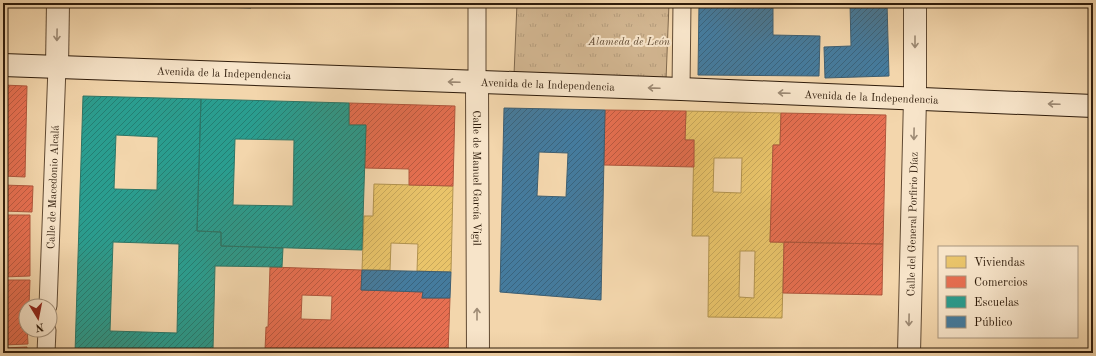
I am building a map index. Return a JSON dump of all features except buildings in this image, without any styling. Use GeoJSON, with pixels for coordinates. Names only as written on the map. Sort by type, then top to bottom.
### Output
{"type":"FeatureCollection","features":[{"type":"Feature","properties":{"kind":"main road"},"geometry":{"type":"LineString","coordinates":[[56,67],[58,3]]}},
{"type":"Feature","properties":{"kind":"main road","name":"Calle del General Porfirio Díaz"},"geometry":{"type":"LineString","coordinates":[[909,353],[915,97],[915,3]]}},
{"type":"Feature","properties":{"kind":"main road","name":"Avenida de la Independencia"},"geometry":{"type":"LineString","coordinates":[[3,65],[477,83],[915,97],[1093,106]]}},
{"type":"Feature","properties":{"kind":"main road","name":"Calle de Manuel García Vigil"},"geometry":{"type":"LineString","coordinates":[[477,83],[478,353]]}},
{"type":"Feature","properties":{"kind":"street","name":"Calle de Manuel García Vigil"},"geometry":{"type":"LineString","coordinates":[[477,83],[478,3]]}},
{"type":"Feature","properties":{"kind":"street"},"geometry":{"type":"LineString","coordinates":[[681,89],[682,3]]}},
{"type":"Feature","properties":{"kind":"street","name":"Calle de Macedonio Alcalá"},"geometry":{"type":"LineString","coordinates":[[48,298],[56,67]]}},
{"type":"Feature","properties":{"kind":"street"},"geometry":{"type":"LineString","coordinates":[[46,353],[47,338]]}},
{"type":"Feature","properties":{"kind":"green space","name":"Alameda de León"},"geometry":{"type":"Polygon","coordinates":[[[517,3],[669,3],[666,80],[514,75],[517,3]]]}}]}
